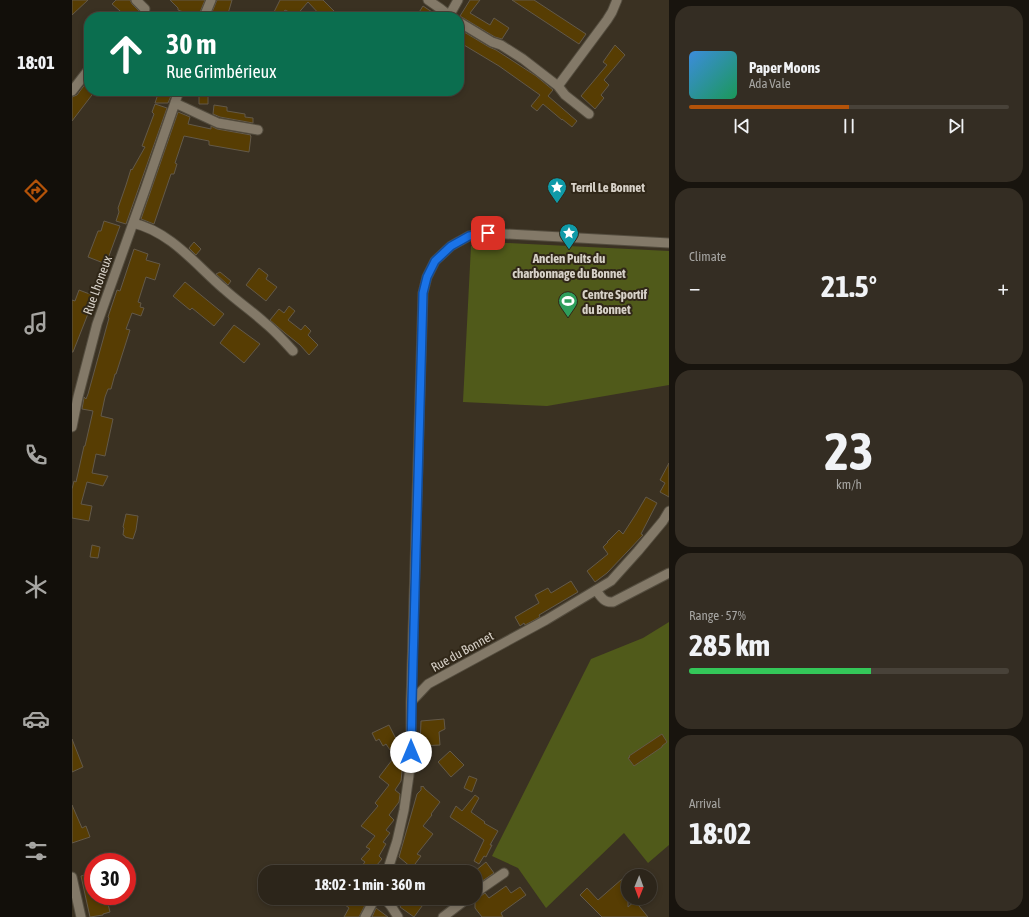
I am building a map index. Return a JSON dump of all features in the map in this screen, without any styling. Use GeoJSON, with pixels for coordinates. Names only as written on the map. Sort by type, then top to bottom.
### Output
{"type":"FeatureCollection","features":[{"type":"Feature","properties":{"kind":"street"},"geometry":{"type":"LineString","coordinates":[[136,0],[145,9]]}},
{"type":"Feature","properties":{"kind":"street"},"geometry":{"type":"LineString","coordinates":[[206,12],[210,0]]}},
{"type":"Feature","properties":{"kind":"street"},"geometry":{"type":"LineString","coordinates":[[428,0],[445,12]]}},
{"type":"Feature","properties":{"kind":"street"},"geometry":{"type":"LineString","coordinates":[[452,12],[458,0]]}},
{"type":"Feature","properties":{"kind":"street"},"geometry":{"type":"LineString","coordinates":[[558,86],[607,20],[617,0]]}},
{"type":"Feature","properties":{"kind":"street"},"geometry":{"type":"LineString","coordinates":[[464,25],[523,59],[558,86],[588,114]]}},
{"type":"Feature","properties":{"kind":"street"},"geometry":{"type":"LineString","coordinates":[[72,91],[84,75]]}},
{"type":"Feature","properties":{"kind":"street","name":"Rue Lhoneux"},"geometry":{"type":"LineString","coordinates":[[72,427],[78,397],[97,324],[177,96]]}},
{"type":"Feature","properties":{"kind":"street"},"geometry":{"type":"LineString","coordinates":[[175,103],[218,123],[258,130]]}},
{"type":"Feature","properties":{"kind":"street"},"geometry":{"type":"LineString","coordinates":[[133,223],[154,232],[184,251],[223,289],[266,323],[293,351]]}},
{"type":"Feature","properties":{"kind":"street"},"geometry":{"type":"LineString","coordinates":[[389,865],[397,841],[404,810],[411,752],[423,293],[427,277],[435,261],[451,246],[469,236],[488,233],[669,243]]}},
{"type":"Feature","properties":{"kind":"street","name":"Rue du Bonnet"},"geometry":{"type":"LineString","coordinates":[[412,702],[428,684],[527,631],[610,581],[638,552],[663,521],[669,511]]}},
{"type":"Feature","properties":{"kind":"street"},"geometry":{"type":"LineString","coordinates":[[596,590],[605,602],[613,602],[669,573]]}},
{"type":"Feature","properties":{"kind":"street"},"geometry":{"type":"LineString","coordinates":[[482,888],[504,873]]}},
{"type":"Feature","properties":{"kind":"street"},"geometry":{"type":"LineString","coordinates":[[72,877],[81,917]]}},
{"type":"Feature","properties":{"kind":"street"},"geometry":{"type":"LineString","coordinates":[[366,917],[372,905]]}},
{"type":"Feature","properties":{"kind":"street"},"geometry":{"type":"LineString","coordinates":[[390,905],[398,917]]}},
{"type":"Feature","properties":{"kind":"street"},"geometry":{"type":"LineString","coordinates":[[443,917],[459,905]]}},
{"type":"Feature","properties":{"kind":"green space","name":"Centre Sportif du Bonnet"},"geometry":{"type":"Polygon","coordinates":[[[480,243],[669,251],[669,385],[547,406],[463,402],[471,246],[480,243]]]}},
{"type":"Feature","properties":{"kind":"green space"},"geometry":{"type":"Polygon","coordinates":[[[669,622],[669,845],[648,863],[624,833],[546,908],[518,868],[492,856],[591,659],[643,638],[669,622]]]}},
{"type":"Feature","properties":{"kind":"building"},"geometry":{"type":"Polygon","coordinates":[[[72,0],[88,0],[72,15],[72,0]]]}},
{"type":"Feature","properties":{"kind":"building"},"geometry":{"type":"Polygon","coordinates":[[[116,0],[130,0],[140,12],[121,12],[112,4],[116,0]]]}},
{"type":"Feature","properties":{"kind":"building"},"geometry":{"type":"Polygon","coordinates":[[[170,0],[205,0],[200,12],[183,12],[178,10],[178,8],[170,0]]]}},
{"type":"Feature","properties":{"kind":"building"},"geometry":{"type":"Polygon","coordinates":[[[217,0],[232,0],[228,12],[212,12],[217,0]]]}},
{"type":"Feature","properties":{"kind":"building"},"geometry":{"type":"Polygon","coordinates":[[[280,0],[323,0],[335,12],[317,12],[308,2],[300,12],[289,12],[285,10],[284,12],[274,12],[280,0]]]}},
{"type":"Feature","properties":{"kind":"building"},"geometry":{"type":"Polygon","coordinates":[[[470,0],[480,0],[470,13],[490,25],[494,18],[509,28],[502,39],[495,37],[464,18],[464,12],[462,12],[470,0]]]}},
{"type":"Feature","properties":{"kind":"building"},"geometry":{"type":"Polygon","coordinates":[[[512,0],[534,0],[586,34],[579,44],[512,0]]]}},
{"type":"Feature","properties":{"kind":"building"},"geometry":{"type":"Polygon","coordinates":[[[423,6],[432,12],[419,12],[423,6]]]}},
{"type":"Feature","properties":{"kind":"building"},"geometry":{"type":"Polygon","coordinates":[[[464,32],[496,50],[536,76],[553,90],[548,96],[577,121],[572,127],[543,104],[537,111],[531,106],[540,95],[499,66],[464,45],[464,32]]]}},
{"type":"Feature","properties":{"kind":"building"},"geometry":{"type":"Polygon","coordinates":[[[615,45],[625,55],[604,80],[609,85],[601,95],[604,98],[595,109],[581,96],[607,65],[603,62],[615,45]]]}},
{"type":"Feature","properties":{"kind":"building"},"geometry":{"type":"Polygon","coordinates":[[[84,86],[84,96],[91,96],[72,121],[72,97],[77,95],[84,86]]]}},
{"type":"Feature","properties":{"kind":"building"},"geometry":{"type":"Polygon","coordinates":[[[157,96],[171,96],[168,103],[155,103],[157,96]]]}},
{"type":"Feature","properties":{"kind":"building"},"geometry":{"type":"Polygon","coordinates":[[[199,96],[208,96],[208,104],[199,104],[199,96]]]}},
{"type":"Feature","properties":{"kind":"building"},"geometry":{"type":"Polygon","coordinates":[[[155,104],[167,108],[126,224],[116,221],[119,212],[118,208],[131,169],[132,170],[145,147],[142,146],[154,114],[152,112],[155,104]]]}},
{"type":"Feature","properties":{"kind":"building"},"geometry":{"type":"Polygon","coordinates":[[[214,105],[227,107],[227,111],[245,114],[245,117],[253,118],[253,123],[220,117],[213,114],[214,105]]]}},
{"type":"Feature","properties":{"kind":"building"},"geometry":{"type":"Polygon","coordinates":[[[178,112],[190,117],[188,124],[211,129],[211,126],[217,129],[251,135],[249,152],[209,145],[209,141],[184,136],[175,163],[177,164],[174,174],[171,174],[154,224],[141,219],[178,112]]]}},
{"type":"Feature","properties":{"kind":"building"},"geometry":{"type":"Polygon","coordinates":[[[104,221],[120,226],[106,264],[88,257],[98,231],[101,231],[104,221]]]}},
{"type":"Feature","properties":{"kind":"building"},"geometry":{"type":"Polygon","coordinates":[[[194,242],[201,249],[196,255],[189,248],[194,242]]]}},
{"type":"Feature","properties":{"kind":"building"},"geometry":{"type":"Polygon","coordinates":[[[134,249],[148,254],[146,260],[160,264],[155,280],[146,277],[138,302],[141,303],[140,307],[144,308],[141,316],[132,313],[126,329],[130,330],[116,374],[111,389],[108,389],[105,397],[101,416],[113,419],[105,456],[96,454],[92,473],[108,476],[103,486],[87,482],[81,504],[92,506],[89,521],[72,518],[72,489],[74,481],[76,482],[93,411],[82,409],[84,397],[86,399],[88,394],[109,318],[108,317],[117,290],[120,291],[134,249]]]}},
{"type":"Feature","properties":{"kind":"building"},"geometry":{"type":"Polygon","coordinates":[[[259,268],[268,275],[266,279],[277,287],[266,301],[246,285],[259,268]]]}},
{"type":"Feature","properties":{"kind":"building"},"geometry":{"type":"Polygon","coordinates":[[[220,272],[231,281],[228,285],[216,274],[220,272]]]}},
{"type":"Feature","properties":{"kind":"building"},"geometry":{"type":"Polygon","coordinates":[[[185,282],[224,314],[214,326],[192,308],[190,310],[173,296],[185,282]]]}},
{"type":"Feature","properties":{"kind":"building"},"geometry":{"type":"Polygon","coordinates":[[[79,290],[95,296],[72,352],[72,300],[75,301],[79,290]]]}},
{"type":"Feature","properties":{"kind":"building"},"geometry":{"type":"Polygon","coordinates":[[[289,306],[295,311],[288,320],[301,330],[305,325],[311,331],[308,335],[318,345],[309,355],[300,345],[270,320],[279,309],[284,313],[289,306]]]}},
{"type":"Feature","properties":{"kind":"building"},"geometry":{"type":"Polygon","coordinates":[[[234,325],[260,344],[244,363],[220,343],[234,325]]]}},
{"type":"Feature","properties":{"kind":"building"},"geometry":{"type":"Polygon","coordinates":[[[669,463],[669,497],[660,492],[665,483],[660,480],[669,463]]]}},
{"type":"Feature","properties":{"kind":"building"},"geometry":{"type":"Polygon","coordinates":[[[646,497],[657,503],[641,534],[643,535],[607,573],[595,582],[587,571],[608,554],[603,547],[619,530],[623,534],[646,497]]]}},
{"type":"Feature","properties":{"kind":"building"},"geometry":{"type":"Polygon","coordinates":[[[126,514],[138,516],[133,539],[123,535],[126,514]]]}},
{"type":"Feature","properties":{"kind":"building"},"geometry":{"type":"Polygon","coordinates":[[[92,545],[100,547],[98,558],[90,557],[92,545]]]}},
{"type":"Feature","properties":{"kind":"building"},"geometry":{"type":"Polygon","coordinates":[[[571,581],[578,592],[539,615],[540,617],[520,626],[515,617],[539,603],[535,595],[548,588],[551,593],[571,581]]]}},
{"type":"Feature","properties":{"kind":"building"},"geometry":{"type":"Polygon","coordinates":[[[444,719],[445,729],[439,732],[440,745],[420,746],[421,721],[444,719]]]}},
{"type":"Feature","properties":{"kind":"building"},"geometry":{"type":"Polygon","coordinates":[[[389,725],[399,745],[390,750],[386,744],[383,746],[379,739],[376,741],[372,733],[389,725]]]}},
{"type":"Feature","properties":{"kind":"building"},"geometry":{"type":"Polygon","coordinates":[[[662,734],[667,742],[634,766],[628,758],[630,757],[629,756],[662,734]]]}},
{"type":"Feature","properties":{"kind":"building"},"geometry":{"type":"Polygon","coordinates":[[[72,739],[83,767],[72,772],[72,739]]]}},
{"type":"Feature","properties":{"kind":"building"},"geometry":{"type":"Polygon","coordinates":[[[450,751],[464,765],[451,777],[438,762],[450,751]]]}},
{"type":"Feature","properties":{"kind":"building"},"geometry":{"type":"Polygon","coordinates":[[[392,760],[403,761],[401,781],[395,790],[400,794],[399,802],[389,815],[394,820],[386,830],[390,833],[383,842],[386,844],[379,856],[382,859],[377,865],[363,865],[365,862],[361,859],[370,849],[366,847],[375,836],[361,826],[378,806],[375,803],[389,785],[379,777],[392,760]]]}},
{"type":"Feature","properties":{"kind":"building"},"geometry":{"type":"Polygon","coordinates":[[[469,776],[477,779],[472,792],[464,788],[469,776]]]}},
{"type":"Feature","properties":{"kind":"building"},"geometry":{"type":"Polygon","coordinates":[[[421,786],[423,786],[440,802],[423,826],[433,834],[417,854],[421,856],[414,865],[408,865],[399,857],[417,794],[421,790],[421,786]]]}},
{"type":"Feature","properties":{"kind":"building"},"geometry":{"type":"Polygon","coordinates":[[[475,795],[479,798],[471,812],[485,822],[484,823],[498,831],[490,845],[492,845],[486,857],[484,856],[479,864],[474,861],[484,840],[450,817],[456,806],[462,811],[475,795]]]}},
{"type":"Feature","properties":{"kind":"building"},"geometry":{"type":"Polygon","coordinates":[[[72,805],[82,828],[86,826],[90,837],[72,843],[72,805]]]}},
{"type":"Feature","properties":{"kind":"building"},"geometry":{"type":"Polygon","coordinates":[[[486,862],[494,873],[482,881],[482,865],[486,862]]]}},
{"type":"Feature","properties":{"kind":"building"},"geometry":{"type":"Polygon","coordinates":[[[84,875],[84,890],[81,876],[84,875]]]}},
{"type":"Feature","properties":{"kind":"building"},"geometry":{"type":"Polygon","coordinates":[[[621,880],[621,905],[628,905],[628,907],[630,905],[638,905],[648,917],[602,917],[580,895],[587,888],[598,900],[621,880]]]}},
{"type":"Feature","properties":{"kind":"building"},"geometry":{"type":"Polygon","coordinates":[[[506,886],[511,893],[520,887],[526,895],[501,913],[503,917],[482,917],[475,908],[475,905],[482,905],[482,895],[485,893],[489,898],[506,886]]]}},
{"type":"Feature","properties":{"kind":"building"},"geometry":{"type":"Polygon","coordinates":[[[87,905],[108,905],[110,912],[103,915],[90,917],[87,905]]]}},
{"type":"Feature","properties":{"kind":"building"},"geometry":{"type":"Polygon","coordinates":[[[345,905],[365,905],[359,917],[344,917],[349,908],[345,905]]]}},
{"type":"Feature","properties":{"kind":"building"},"geometry":{"type":"Polygon","coordinates":[[[402,905],[423,905],[414,917],[400,907],[402,905]]]}},
{"type":"Feature","properties":{"kind":"building"},"geometry":{"type":"Polygon","coordinates":[[[376,908],[388,917],[372,917],[376,908]]]}},
{"type":"Feature","properties":{"kind":"place","name":"Terril Le Bonnet"},"geometry":{"type":"Point","coordinates":[557,204]}},
{"type":"Feature","properties":{"kind":"place","name":"Ancien Puits du charbonnage du Bonnet"},"geometry":{"type":"Point","coordinates":[569,250]}},
{"type":"Feature","properties":{"kind":"place","name":"Centre Sportif du Bonnet"},"geometry":{"type":"Point","coordinates":[568,318]}},
{"type":"Feature","properties":{"kind":"route"},"geometry":{"type":"LineString","coordinates":[[411,752],[423,293],[427,277],[435,261],[451,246],[469,236],[488,233]]}}]}
